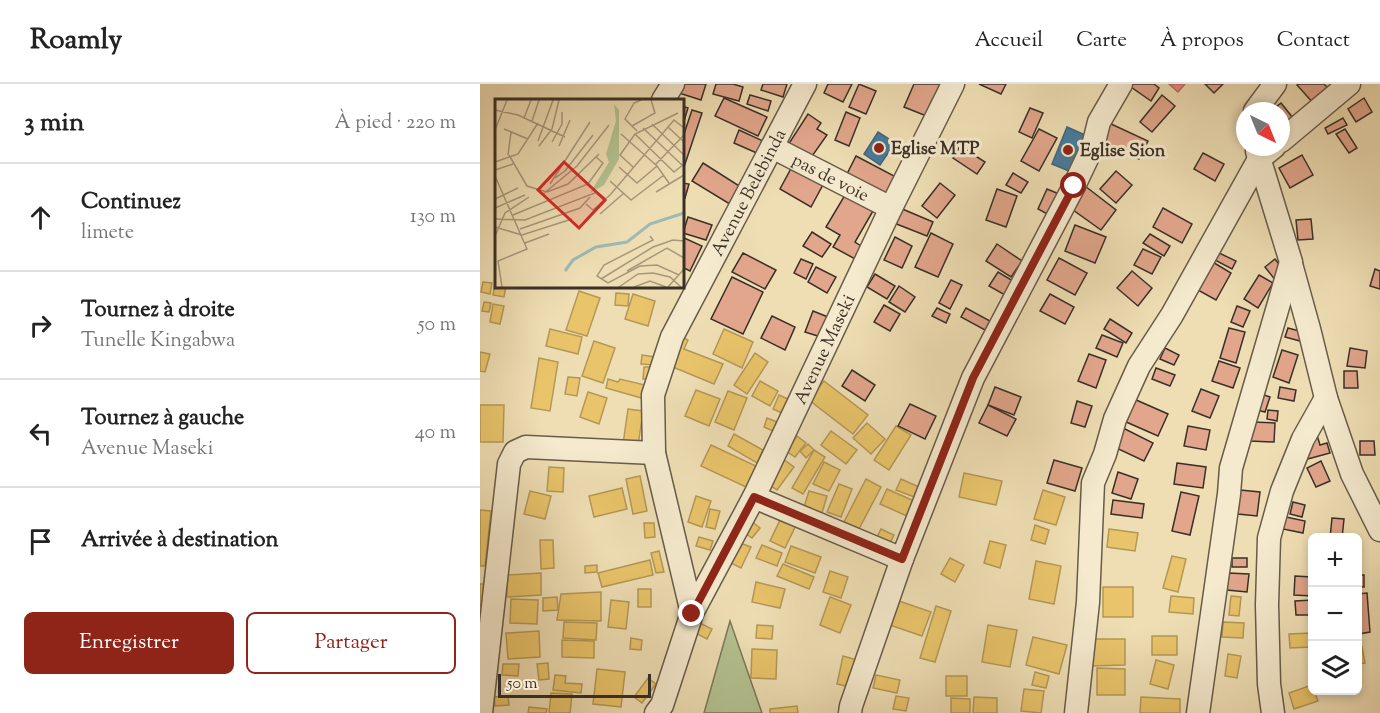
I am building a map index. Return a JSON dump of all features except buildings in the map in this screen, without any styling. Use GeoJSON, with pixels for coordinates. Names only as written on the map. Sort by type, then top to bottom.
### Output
{"type":"FeatureCollection","features":[{"type":"Feature","properties":{"kind":"street"},"geometry":{"type":"LineString","coordinates":[[664,99],[673,84]]}},
{"type":"Feature","properties":{"kind":"street","name":"Avenue Belebinda"},"geometry":{"type":"LineString","coordinates":[[692,614],[654,453],[653,395],[672,337],[805,84]]}},
{"type":"Feature","properties":{"kind":"street","name":"Avenue Maseki"},"geometry":{"type":"LineString","coordinates":[[656,713],[662,705],[692,614],[754,497],[891,208],[953,84]]}},
{"type":"Feature","properties":{"kind":"street"},"geometry":{"type":"LineString","coordinates":[[850,713],[902,559],[973,378],[1074,186],[1093,146],[1099,122],[1120,84]]}},
{"type":"Feature","properties":{"kind":"street"},"geometry":{"type":"LineString","coordinates":[[1262,102],[1275,84]]}},
{"type":"Feature","properties":{"kind":"street"},"geometry":{"type":"LineString","coordinates":[[1290,133],[1349,84]]}},
{"type":"Feature","properties":{"kind":"street","name":"pas de voie"},"geometry":{"type":"LineString","coordinates":[[772,147],[891,208]]}},
{"type":"Feature","properties":{"kind":"street"},"geometry":{"type":"LineString","coordinates":[[1077,713],[1088,602],[1094,483],[1115,418],[1139,366],[1172,315],[1260,156]]}},
{"type":"Feature","properties":{"kind":"street"},"geometry":{"type":"LineString","coordinates":[[1264,156],[1326,398],[1352,474],[1380,530]]}},
{"type":"Feature","properties":{"kind":"street"},"geometry":{"type":"LineString","coordinates":[[1198,713],[1231,468],[1291,262]]}},
{"type":"Feature","properties":{"kind":"street"},"geometry":{"type":"LineString","coordinates":[[1273,713],[1269,684],[1267,604],[1269,538],[1282,491],[1303,440],[1326,398]]}},
{"type":"Feature","properties":{"kind":"street"},"geometry":{"type":"LineString","coordinates":[[481,713],[509,464],[515,452],[526,447],[654,453]]}},
{"type":"Feature","properties":{"kind":"street"},"geometry":{"type":"LineString","coordinates":[[754,497],[902,559]]}},
{"type":"Feature","properties":{"kind":"green space"},"geometry":{"type":"Polygon","coordinates":[[[730,621],[762,713],[704,713],[730,621]]]}},
{"type":"Feature","properties":{"kind":"place","name":"Eglise MTP"},"geometry":{"type":"Point","coordinates":[879,148]}},
{"type":"Feature","properties":{"kind":"place","name":"Eglise Sion"},"geometry":{"type":"Point","coordinates":[1068,150]}},
{"type":"Feature","properties":{"kind":"route"},"geometry":{"type":"LineString","coordinates":[[692,614],[754,497],[902,559],[973,378],[1074,186]]}}]}
